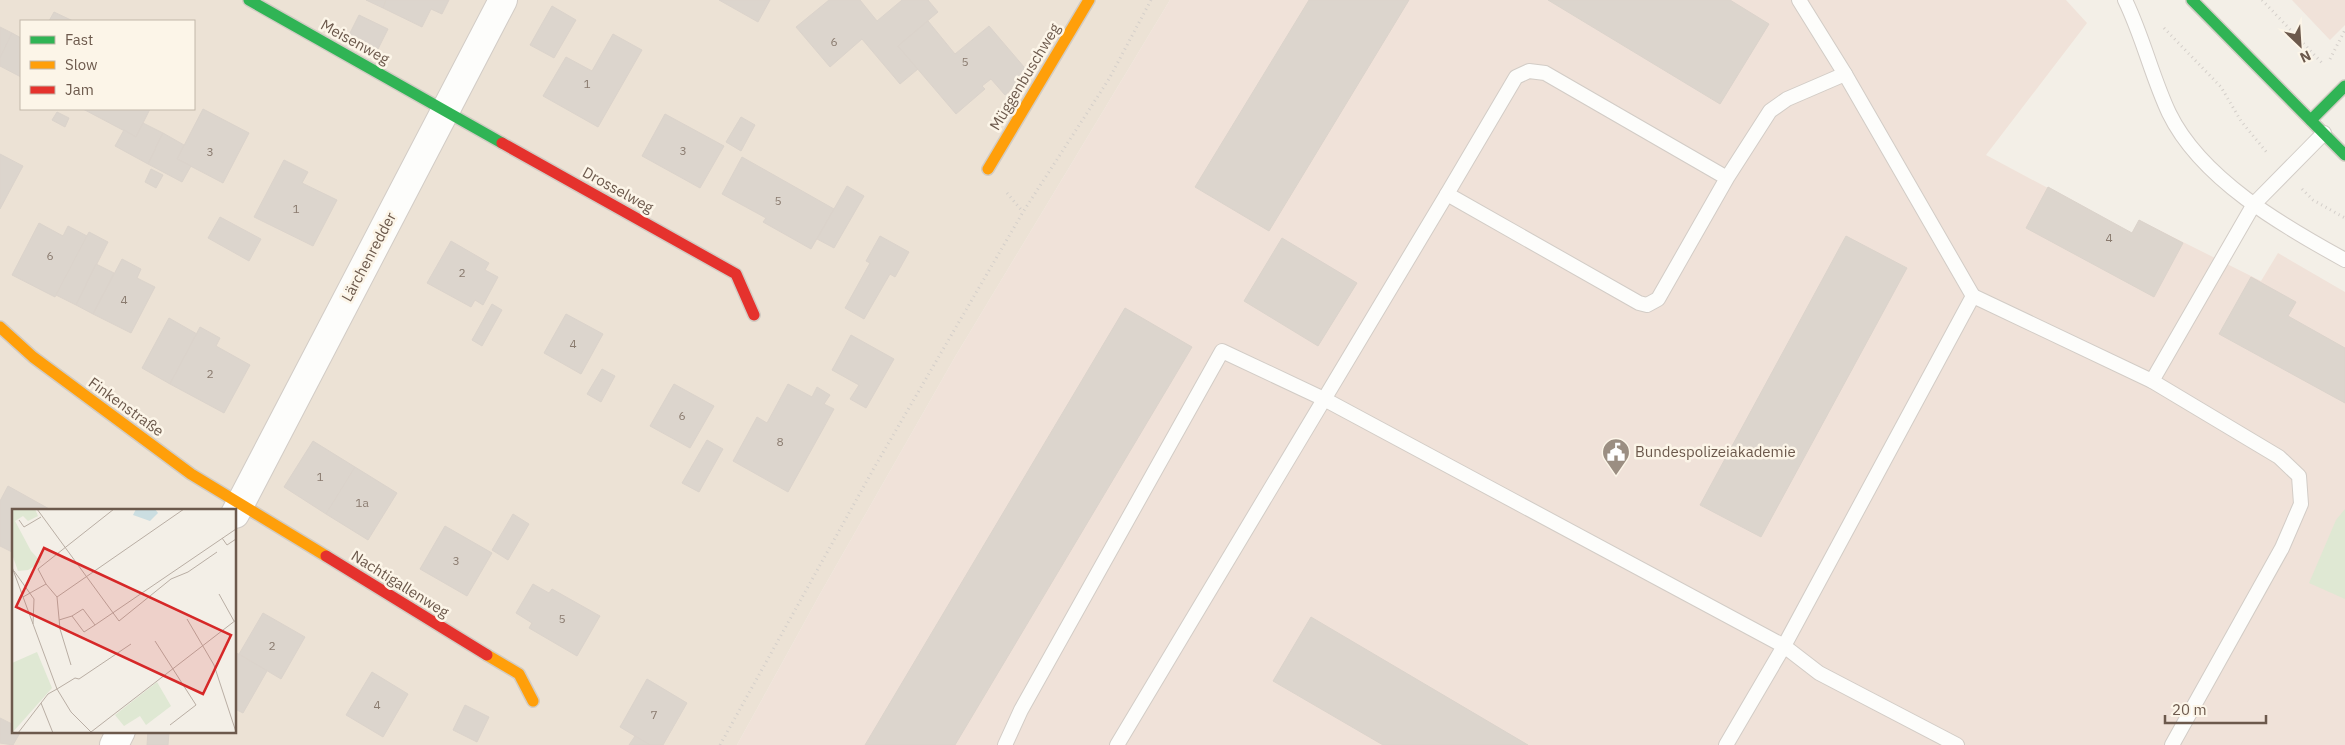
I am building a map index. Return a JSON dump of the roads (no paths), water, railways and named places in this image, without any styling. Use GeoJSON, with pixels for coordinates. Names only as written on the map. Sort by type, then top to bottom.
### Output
{"type":"FeatureCollection","features":[{"type":"Feature","properties":{"kind":"street","name":"Meisenweg"},"geometry":{"type":"LineString","coordinates":[[249,0],[445,111]]}},
{"type":"Feature","properties":{"kind":"street","name":"Lärchenredder"},"geometry":{"type":"LineString","coordinates":[[238,509],[503,0]]}},
{"type":"Feature","properties":{"kind":"street","name":"Müggenbuschweg"},"geometry":{"type":"LineString","coordinates":[[988,169],[1089,0]]}},
{"type":"Feature","properties":{"kind":"street"},"geometry":{"type":"LineString","coordinates":[[2192,0],[2345,155]]}},
{"type":"Feature","properties":{"kind":"street"},"geometry":{"type":"LineString","coordinates":[[2310,120],[2345,86]]}},
{"type":"Feature","properties":{"kind":"street","name":"Drosselweg"},"geometry":{"type":"LineString","coordinates":[[445,111],[736,274],[754,315]]}},
{"type":"Feature","properties":{"kind":"street","name":"Finkenstraße"},"geometry":{"type":"LineString","coordinates":[[0,327],[33,357],[238,509]]}},
{"type":"Feature","properties":{"kind":"street","name":"Nachtigallenweg"},"geometry":{"type":"LineString","coordinates":[[238,509],[519,674],[533,701]]}},
{"type":"Feature","properties":{"kind":"street"},"geometry":{"type":"LineString","coordinates":[[114,745],[120,732]]}},
{"type":"Feature","properties":{"kind":"lane"},"geometry":{"type":"LineString","coordinates":[[1798,0],[1845,74],[1973,296],[2152,381],[2279,457],[2299,476],[2301,504],[2282,548],[2172,745]]}},
{"type":"Feature","properties":{"kind":"lane"},"geometry":{"type":"LineString","coordinates":[[2125,0],[2170,114],[2202,163],[2254,204],[2311,242],[2345,260]]}},
{"type":"Feature","properties":{"kind":"lane"},"geometry":{"type":"LineString","coordinates":[[1117,745],[1516,77],[1530,71],[1545,72],[1727,178]]}},
{"type":"Feature","properties":{"kind":"lane"},"geometry":{"type":"LineString","coordinates":[[1447,194],[1647,306],[1658,299],[1727,178],[1770,111],[1787,99],[1845,74]]}},
{"type":"Feature","properties":{"kind":"lane"},"geometry":{"type":"LineString","coordinates":[[2152,381],[2254,204],[2324,133]]}},
{"type":"Feature","properties":{"kind":"lane"},"geometry":{"type":"LineString","coordinates":[[1726,745],[1784,646],[1973,296]]}},
{"type":"Feature","properties":{"kind":"lane"},"geometry":{"type":"LineString","coordinates":[[1005,745],[1021,710],[1222,351],[1324,399],[1784,646],[1819,674],[1957,745]]}},
{"type":"Feature","properties":{"kind":"place","name":"Bundespolizeiakademie"},"geometry":{"type":"Point","coordinates":[1616,476]}}]}
